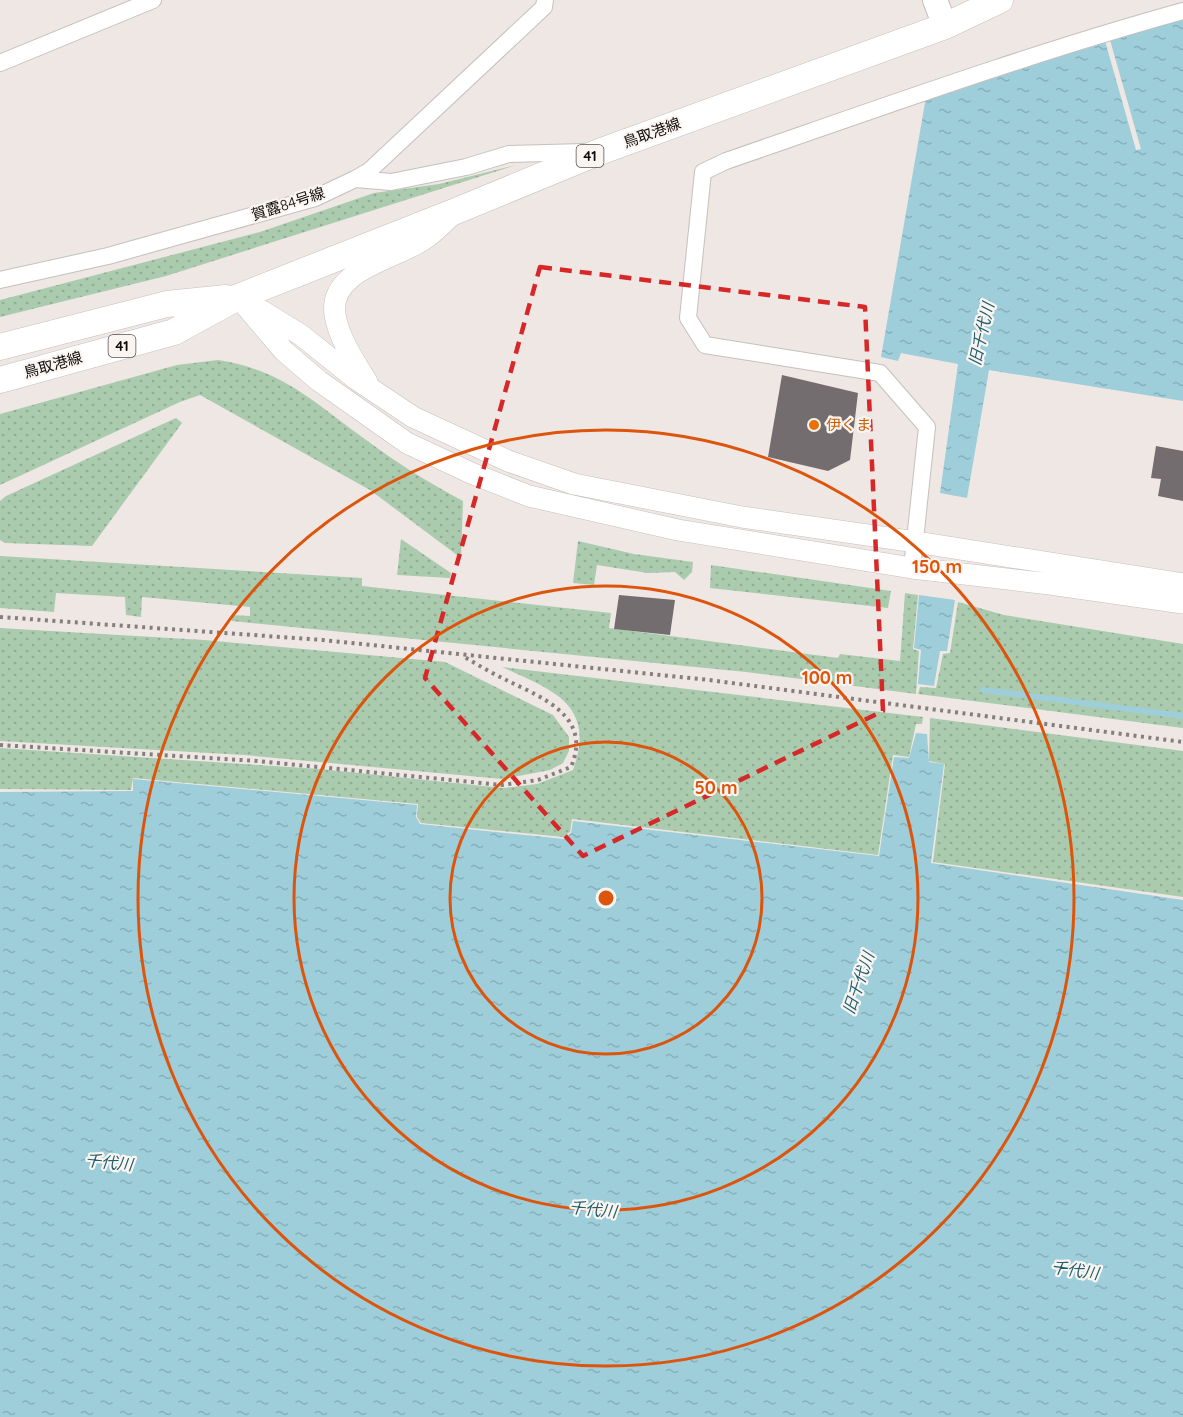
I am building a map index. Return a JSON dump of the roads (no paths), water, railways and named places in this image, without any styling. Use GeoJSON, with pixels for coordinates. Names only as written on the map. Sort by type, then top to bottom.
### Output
{"type":"FeatureCollection","features":[{"type":"Feature","properties":{"kind":"main road"},"geometry":{"type":"LineString","coordinates":[[935,0],[945,26]]}},
{"type":"Feature","properties":{"kind":"main road","name":"鳥取港線"},"geometry":{"type":"LineString","coordinates":[[0,380],[174,332],[238,297],[456,212],[599,152],[945,26],[1000,0]]}},
{"type":"Feature","properties":{"kind":"main road","name":"鳥取港線"},"geometry":{"type":"LineString","coordinates":[[0,347],[167,304],[238,297]]}},
{"type":"Feature","properties":{"kind":"street"},"geometry":{"type":"LineString","coordinates":[[0,63],[153,0]]}},
{"type":"Feature","properties":{"kind":"street","name":"賀露84号線"},"geometry":{"type":"LineString","coordinates":[[0,280],[108,256],[315,198],[369,171],[544,7],[545,0]]}},
{"type":"Feature","properties":{"kind":"street"},"geometry":{"type":"LineString","coordinates":[[912,568],[927,427],[880,373],[705,345],[688,318],[703,172],[726,161],[913,96],[1109,32],[1183,11]]}},
{"type":"Feature","properties":{"kind":"street"},"geometry":{"type":"LineString","coordinates":[[355,178],[391,182],[466,167],[509,154],[599,152]]}},
{"type":"Feature","properties":{"kind":"street"},"geometry":{"type":"LineString","coordinates":[[370,389],[349,352],[335,315],[338,291],[359,271],[424,240],[456,212]]}},
{"type":"Feature","properties":{"kind":"street"},"geometry":{"type":"LineString","coordinates":[[238,297],[301,335],[370,389],[413,417],[508,461],[574,484],[742,517],[1183,584]]}},
{"type":"Feature","properties":{"kind":"street"},"geometry":{"type":"LineString","coordinates":[[238,297],[284,351],[319,381],[407,443],[471,473],[528,496],[678,530],[912,568],[1050,584],[1183,603]]}},
{"type":"Feature","properties":{"kind":"water","name":"旧千代川"},"geometry":{"type":"Polygon","coordinates":[[[1183,19],[1183,401],[989,370],[967,498],[940,493],[958,364],[901,353],[898,361],[881,357],[926,97],[1105,41],[1136,150],[1141,149],[1110,40],[1183,19]]]}},
{"type":"Feature","properties":{"kind":"water"},"geometry":{"type":"Polygon","coordinates":[[[919,595],[955,600],[947,651],[940,651],[934,686],[918,684],[921,650],[914,648],[919,595]]]}},
{"type":"Feature","properties":{"kind":"water"},"geometry":{"type":"Polygon","coordinates":[[[916,733],[927,734],[929,762],[944,764],[931,863],[1183,900],[1183,1417],[0,1417],[0,792],[133,791],[133,779],[417,805],[416,817],[420,824],[564,839],[571,833],[573,821],[879,856],[894,757],[909,758],[916,733]]]}},
{"type":"Feature","properties":{"kind":"waterway"},"geometry":{"type":"LineString","coordinates":[[983,690],[1183,716]]}},
{"type":"Feature","properties":{"kind":"place","name":"伊くま"},"geometry":{"type":"Point","coordinates":[814,425]}},
{"type":"Feature","properties":{"kind":"water label","name":"千代川"},"geometry":{"type":"Point","coordinates":[109,1162]}},
{"type":"Feature","properties":{"kind":"water label","name":"千代川"},"geometry":{"type":"Point","coordinates":[593,1209]}},
{"type":"Feature","properties":{"kind":"water label","name":"千代川"},"geometry":{"type":"Point","coordinates":[1075,1270]}}]}
